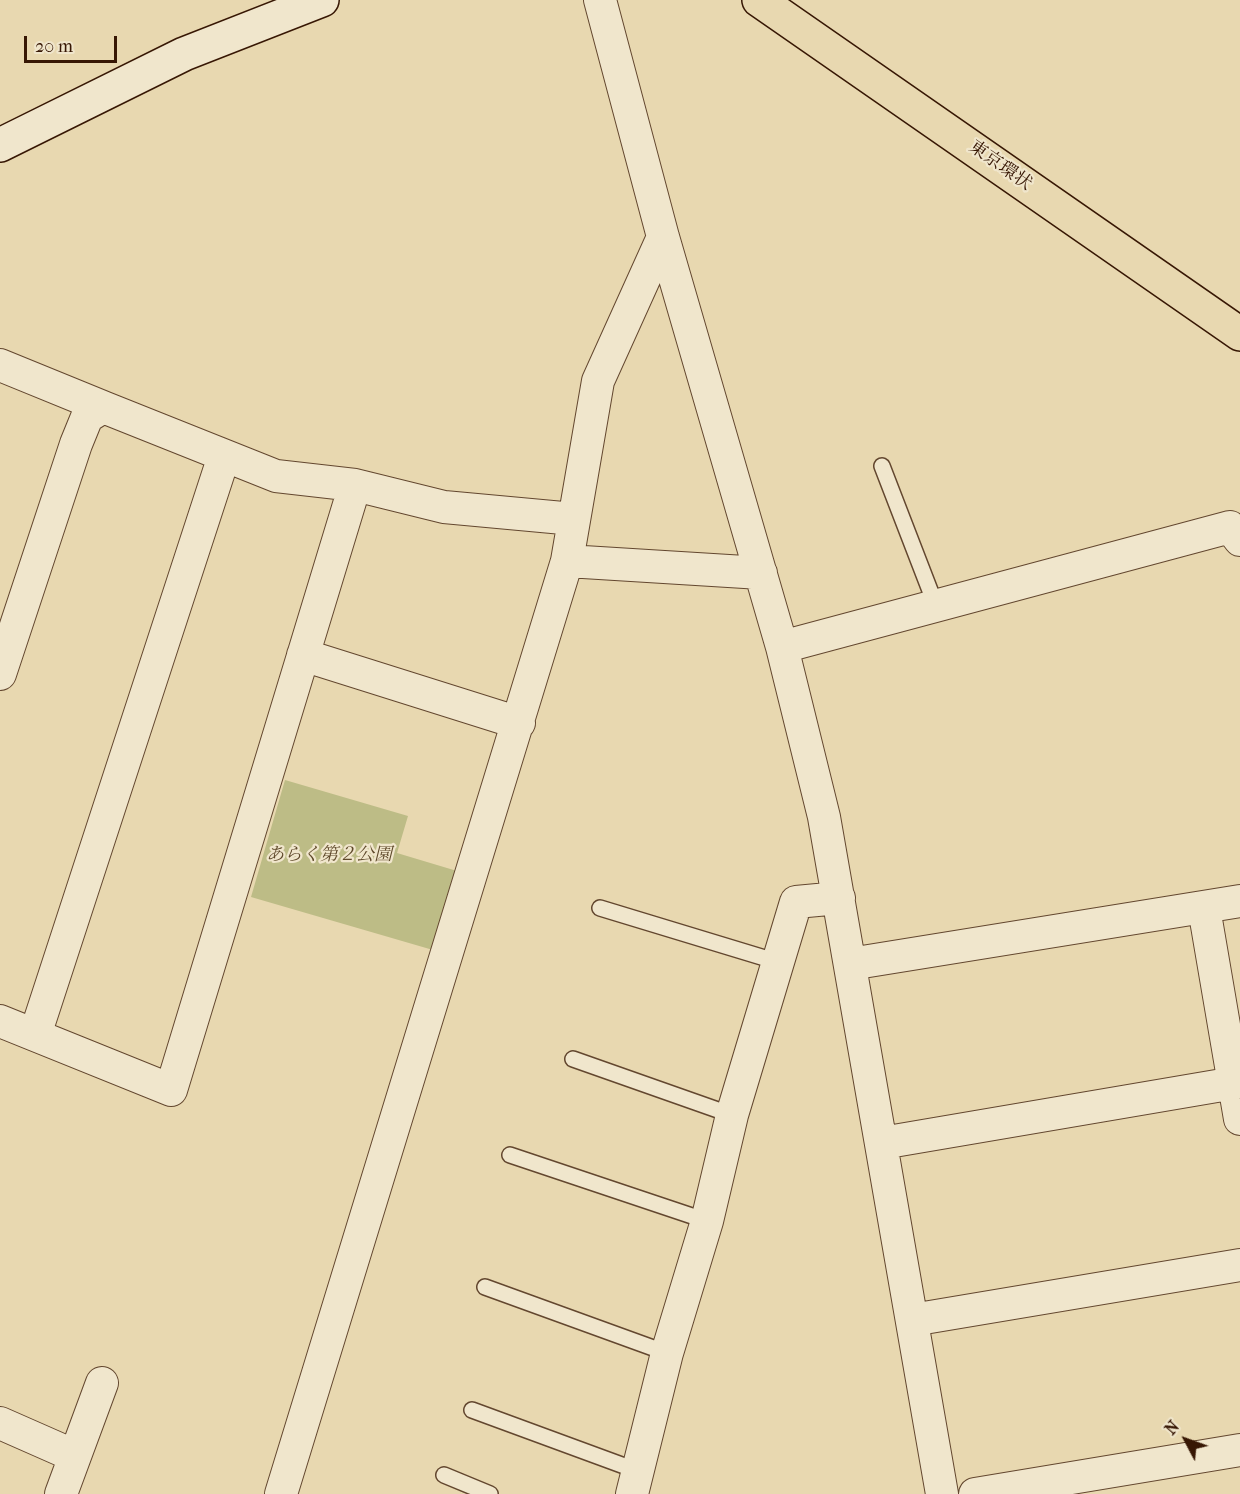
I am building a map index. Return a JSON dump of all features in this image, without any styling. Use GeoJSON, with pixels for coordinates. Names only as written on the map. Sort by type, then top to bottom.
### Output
{"type":"FeatureCollection","features":[{"type":"Feature","properties":{"kind":"highway","name":"東京環状"},"geometry":{"type":"LineString","coordinates":[[759,0],[1240,334]]}},
{"type":"Feature","properties":{"kind":"street"},"geometry":{"type":"LineString","coordinates":[[0,145],[184,54],[322,0]]}},
{"type":"Feature","properties":{"kind":"street"},"geometry":{"type":"LineString","coordinates":[[600,0],[663,237],[782,647],[824,817],[942,1494]]}},
{"type":"Feature","properties":{"kind":"street"},"geometry":{"type":"LineString","coordinates":[[281,1494],[567,561],[598,381],[663,237]]}},
{"type":"Feature","properties":{"kind":"street"},"geometry":{"type":"LineString","coordinates":[[0,365],[276,476],[355,485],[444,507],[574,519]]}},
{"type":"Feature","properties":{"kind":"street"},"geometry":{"type":"LineString","coordinates":[[0,674],[76,444],[87,417],[103,406]]}},
{"type":"Feature","properties":{"kind":"street"},"geometry":{"type":"LineString","coordinates":[[35,1035],[224,456]]}},
{"type":"Feature","properties":{"kind":"street"},"geometry":{"type":"LineString","coordinates":[[0,1021],[171,1090],[355,485]]}},
{"type":"Feature","properties":{"kind":"street"},"geometry":{"type":"LineString","coordinates":[[782,647],[1230,527],[1240,540]]}},
{"type":"Feature","properties":{"kind":"street"},"geometry":{"type":"LineString","coordinates":[[567,561],[760,573]]}},
{"type":"Feature","properties":{"kind":"street"},"geometry":{"type":"LineString","coordinates":[[303,655],[519,723]]}},
{"type":"Feature","properties":{"kind":"street"},"geometry":{"type":"LineString","coordinates":[[635,1483],[667,1353],[707,1221],[732,1115],[796,902],[839,898]]}},
{"type":"Feature","properties":{"kind":"street"},"geometry":{"type":"LineString","coordinates":[[850,964],[1240,901]]}},
{"type":"Feature","properties":{"kind":"street"},"geometry":{"type":"LineString","coordinates":[[1204,908],[1237,1083],[1240,1119]]}},
{"type":"Feature","properties":{"kind":"street"},"geometry":{"type":"LineString","coordinates":[[882,1143],[1237,1083]]}},
{"type":"Feature","properties":{"kind":"street"},"geometry":{"type":"LineString","coordinates":[[912,1320],[1240,1265]]}},
{"type":"Feature","properties":{"kind":"street"},"geometry":{"type":"LineString","coordinates":[[61,1494],[102,1383]]}},
{"type":"Feature","properties":{"kind":"street"},"geometry":{"type":"LineString","coordinates":[[0,1423],[75,1456]]}},
{"type":"Feature","properties":{"kind":"street"},"geometry":{"type":"LineString","coordinates":[[975,1494],[1240,1450]]}},
{"type":"Feature","properties":{"kind":"lane"},"geometry":{"type":"LineString","coordinates":[[882,466],[936,606]]}},
{"type":"Feature","properties":{"kind":"lane"},"geometry":{"type":"LineString","coordinates":[[600,908],[778,962]]}},
{"type":"Feature","properties":{"kind":"lane"},"geometry":{"type":"LineString","coordinates":[[573,1059],[732,1115]]}},
{"type":"Feature","properties":{"kind":"lane"},"geometry":{"type":"LineString","coordinates":[[510,1155],[707,1221]]}},
{"type":"Feature","properties":{"kind":"lane"},"geometry":{"type":"LineString","coordinates":[[484,1287],[667,1353]]}},
{"type":"Feature","properties":{"kind":"lane"},"geometry":{"type":"LineString","coordinates":[[472,1410],[635,1483]]}},
{"type":"Feature","properties":{"kind":"lane"},"geometry":{"type":"LineString","coordinates":[[444,1475],[490,1494]]}},
{"type":"Feature","properties":{"kind":"green space","name":"あらく第２公園"},"geometry":{"type":"Polygon","coordinates":[[[285,780],[408,816],[397,853],[457,871],[433,950],[251,897],[285,780]]]}}]}
